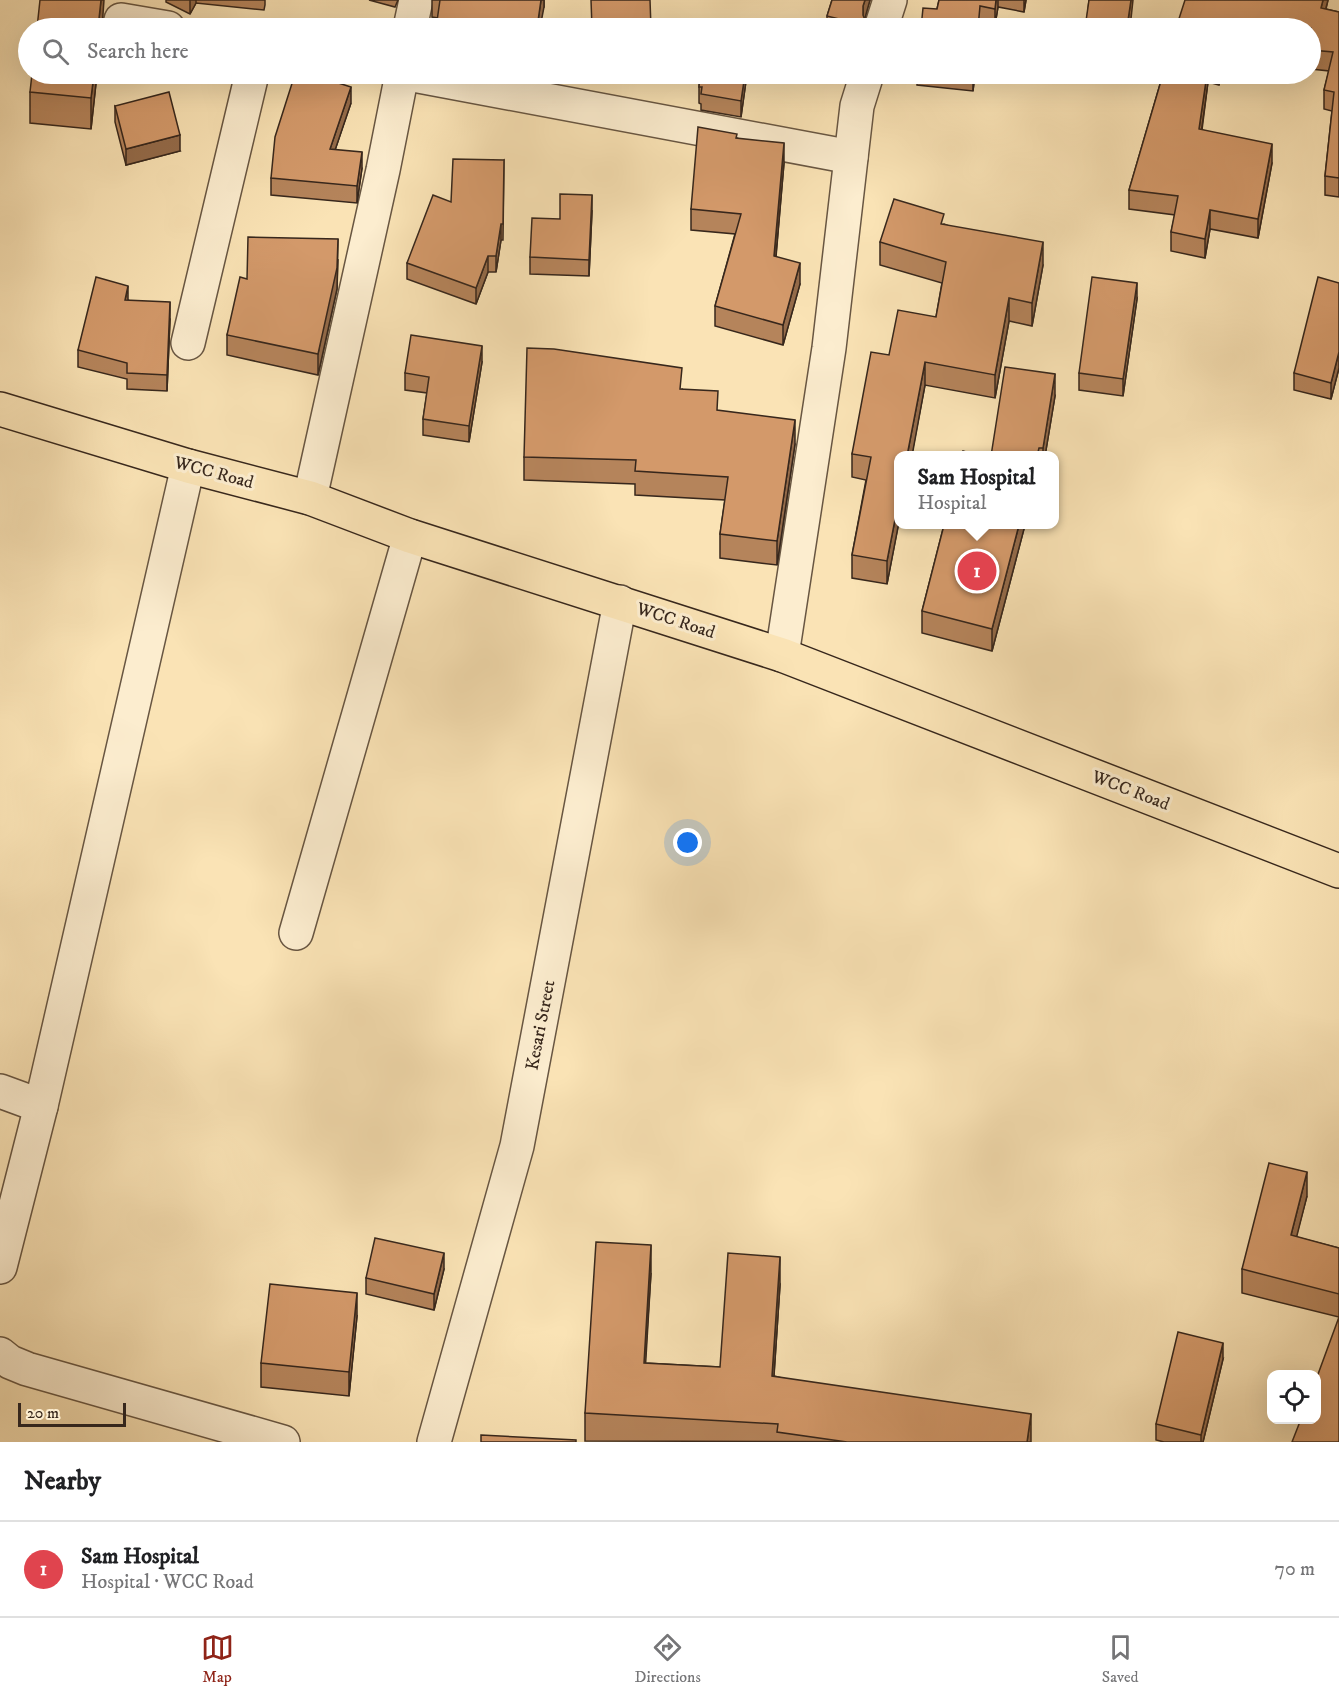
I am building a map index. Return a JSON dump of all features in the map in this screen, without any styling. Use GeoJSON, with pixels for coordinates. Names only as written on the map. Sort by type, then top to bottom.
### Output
{"type":"FeatureCollection","features":[{"type":"Feature","properties":{"kind":"main road","name":"WCC Road"},"geometry":{"type":"LineString","coordinates":[[0,409],[188,466],[310,498],[410,536],[782,655],[1339,871]]}},
{"type":"Feature","properties":{"kind":"street"},"geometry":{"type":"LineString","coordinates":[[412,18],[416,0]]}},
{"type":"Feature","properties":{"kind":"street"},"geometry":{"type":"LineString","coordinates":[[884,18],[890,0]]}},
{"type":"Feature","properties":{"kind":"street"},"geometry":{"type":"LineString","coordinates":[[188,343],[250,84]]}},
{"type":"Feature","properties":{"kind":"street"},"geometry":{"type":"LineString","coordinates":[[310,498],[400,84]]}},
{"type":"Feature","properties":{"kind":"street"},"geometry":{"type":"LineString","coordinates":[[461,84],[851,157]]}},
{"type":"Feature","properties":{"kind":"street"},"geometry":{"type":"LineString","coordinates":[[782,655],[829,348],[857,106],[864,84]]}},
{"type":"Feature","properties":{"kind":"street"},"geometry":{"type":"LineString","coordinates":[[0,1267],[41,1106],[188,466]]}},
{"type":"Feature","properties":{"kind":"street"},"geometry":{"type":"LineString","coordinates":[[296,933],[410,536]]}},
{"type":"Feature","properties":{"kind":"street","name":"Kesari Street"},"geometry":{"type":"LineString","coordinates":[[434,1442],[517,1146],[620,602]]}},
{"type":"Feature","properties":{"kind":"street"},"geometry":{"type":"LineString","coordinates":[[0,1091],[41,1106]]}},
{"type":"Feature","properties":{"kind":"street"},"geometry":{"type":"LineString","coordinates":[[0,1353],[10,1362],[27,1369],[283,1442]]}},
{"type":"Feature","properties":{"kind":"building"},"geometry":{"type":"Polygon","coordinates":[[[40,0],[101,0],[99,18],[38,18],[40,0]]]}},
{"type":"Feature","properties":{"kind":"building"},"geometry":{"type":"Polygon","coordinates":[[[440,0],[541,0],[538,18],[437,18],[440,0]]]}},
{"type":"Feature","properties":{"kind":"building"},"geometry":{"type":"Polygon","coordinates":[[[591,0],[650,0],[651,18],[592,18],[591,0]]]}},
{"type":"Feature","properties":{"kind":"building"},"geometry":{"type":"Polygon","coordinates":[[[832,0],[865,0],[864,18],[827,16],[832,0]]]}},
{"type":"Feature","properties":{"kind":"building"},"geometry":{"type":"Polygon","coordinates":[[[939,0],[996,0],[995,9],[980,6],[979,18],[922,18],[923,8],[937,9],[939,0]]]}},
{"type":"Feature","properties":{"kind":"building"},"geometry":{"type":"Polygon","coordinates":[[[1089,0],[1131,0],[1128,18],[1086,18],[1089,0]]]}},
{"type":"Feature","properties":{"kind":"building"},"geometry":{"type":"Polygon","coordinates":[[[1185,0],[1323,0],[1321,8],[1339,12],[1339,178],[1325,176],[1334,92],[1324,90],[1333,52],[1321,51],[1321,18],[1179,18],[1185,0]]]}},
{"type":"Feature","properties":{"kind":"building"},"geometry":{"type":"Polygon","coordinates":[[[31,84],[93,84],[91,98],[30,92],[31,84]]]}},
{"type":"Feature","properties":{"kind":"building"},"geometry":{"type":"Polygon","coordinates":[[[292,84],[342,84],[351,87],[330,149],[362,152],[357,186],[271,178],[275,137],[292,84]]]}},
{"type":"Feature","properties":{"kind":"building"},"geometry":{"type":"Polygon","coordinates":[[[699,84],[744,84],[741,101],[701,94],[702,87],[699,87],[699,84]]]}},
{"type":"Feature","properties":{"kind":"building"},"geometry":{"type":"Polygon","coordinates":[[[1160,84],[1206,84],[1199,129],[1272,144],[1258,219],[1210,210],[1205,239],[1171,232],[1178,196],[1129,190],[1160,84]]]}},
{"type":"Feature","properties":{"kind":"building"},"geometry":{"type":"Polygon","coordinates":[[[169,92],[180,135],[126,149],[115,106],[169,92]]]}},
{"type":"Feature","properties":{"kind":"building"},"geometry":{"type":"Polygon","coordinates":[[[698,127],[737,134],[736,138],[784,143],[774,256],[800,263],[783,325],[715,306],[741,214],[691,209],[698,127]]]}},
{"type":"Feature","properties":{"kind":"building"},"geometry":{"type":"Polygon","coordinates":[[[453,159],[504,160],[503,224],[501,224],[496,256],[488,256],[476,288],[407,263],[433,195],[451,202],[453,159]]]}},
{"type":"Feature","properties":{"kind":"building"},"geometry":{"type":"Polygon","coordinates":[[[560,194],[592,195],[589,260],[530,257],[532,218],[560,219],[560,194]]]}},
{"type":"Feature","properties":{"kind":"building"},"geometry":{"type":"Polygon","coordinates":[[[894,199],[944,214],[941,224],[1043,242],[1032,303],[1009,298],[995,375],[925,362],[908,451],[894,451],[894,525],[887,561],[852,555],[871,457],[852,454],[871,352],[889,355],[898,310],[936,317],[946,262],[880,242],[894,199]]]}},
{"type":"Feature","properties":{"kind":"building"},"geometry":{"type":"Polygon","coordinates":[[[248,237],[338,239],[337,268],[318,354],[227,335],[240,277],[247,279],[248,237]]]}},
{"type":"Feature","properties":{"kind":"building"},"geometry":{"type":"Polygon","coordinates":[[[96,277],[128,286],[125,300],[170,302],[167,375],[127,373],[127,363],[78,350],[96,277]]]}},
{"type":"Feature","properties":{"kind":"building"},"geometry":{"type":"Polygon","coordinates":[[[1092,277],[1137,283],[1123,379],[1079,373],[1092,277]]]}},
{"type":"Feature","properties":{"kind":"building"},"geometry":{"type":"Polygon","coordinates":[[[1318,277],[1339,283],[1339,352],[1331,383],[1294,373],[1318,277]]]}},
{"type":"Feature","properties":{"kind":"building"},"geometry":{"type":"Polygon","coordinates":[[[411,335],[482,346],[469,426],[423,419],[429,377],[405,373],[411,335]]]}},
{"type":"Feature","properties":{"kind":"building"},"geometry":{"type":"Polygon","coordinates":[[[527,348],[554,349],[682,368],[680,389],[718,391],[717,410],[795,420],[777,541],[720,534],[728,477],[635,471],[636,460],[524,457],[527,348]]]}},
{"type":"Feature","properties":{"kind":"building"},"geometry":{"type":"Polygon","coordinates":[[[1005,367],[1055,374],[1043,448],[1039,448],[1038,451],[992,451],[1005,367]]]}},
{"type":"Feature","properties":{"kind":"building"},"geometry":{"type":"Polygon","coordinates":[[[943,529],[1018,529],[992,629],[922,611],[943,529]]]}},
{"type":"Feature","properties":{"kind":"building"},"geometry":{"type":"Polygon","coordinates":[[[1269,1163],[1307,1172],[1291,1235],[1339,1248],[1339,1294],[1242,1269],[1269,1163]]]}},
{"type":"Feature","properties":{"kind":"building"},"geometry":{"type":"Polygon","coordinates":[[[375,1238],[444,1253],[434,1294],[366,1278],[375,1238]]]}},
{"type":"Feature","properties":{"kind":"building"},"geometry":{"type":"Polygon","coordinates":[[[596,1242],[651,1245],[644,1363],[720,1367],[728,1253],[780,1257],[772,1376],[1031,1414],[1027,1442],[847,1442],[777,1432],[778,1424],[585,1413],[596,1242]]]}},
{"type":"Feature","properties":{"kind":"building"},"geometry":{"type":"Polygon","coordinates":[[[270,1284],[357,1293],[349,1372],[261,1363],[270,1284]]]}},
{"type":"Feature","properties":{"kind":"building"},"geometry":{"type":"Polygon","coordinates":[[[1339,1317],[1339,1442],[1292,1442],[1299,1424],[1321,1424],[1320,1370],[1339,1317]]]}},
{"type":"Feature","properties":{"kind":"building"},"geometry":{"type":"Polygon","coordinates":[[[1178,1332],[1223,1343],[1201,1435],[1156,1424],[1178,1332]]]}},
{"type":"Feature","properties":{"kind":"building"},"geometry":{"type":"Polygon","coordinates":[[[481,1435],[576,1440],[576,1442],[481,1442],[481,1435]]]}},
{"type":"Feature","properties":{"kind":"place","name":"Sam Hospital"},"geometry":{"type":"Point","coordinates":[977,571]}}]}
